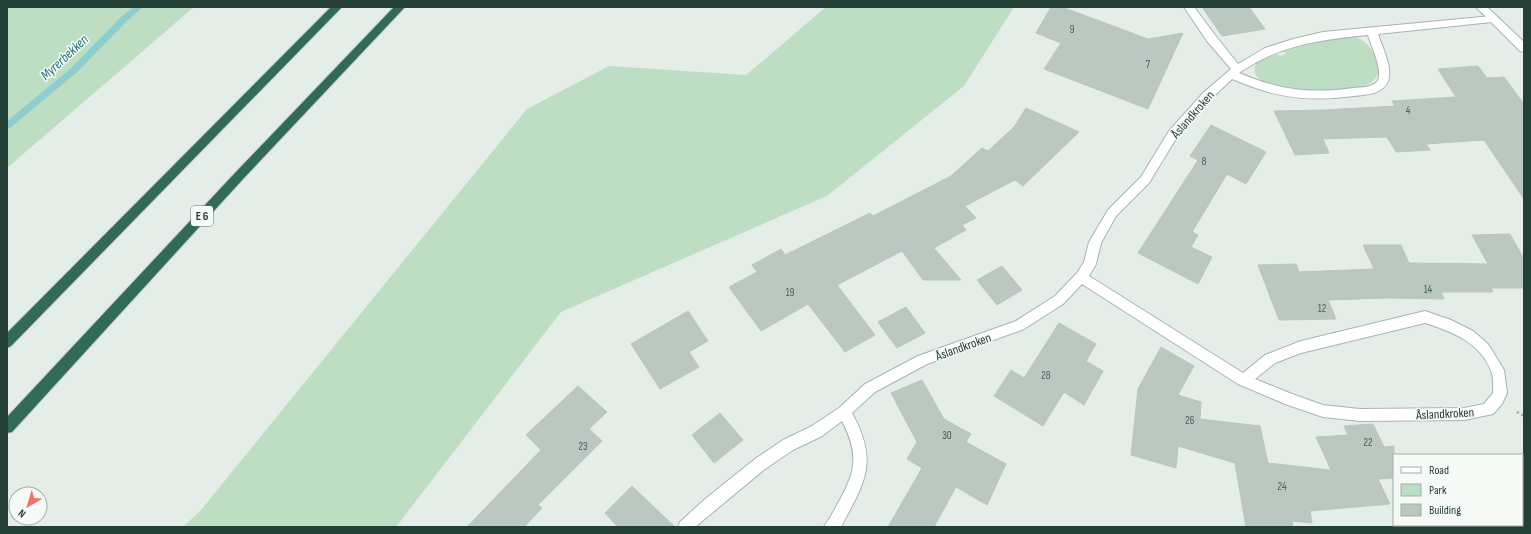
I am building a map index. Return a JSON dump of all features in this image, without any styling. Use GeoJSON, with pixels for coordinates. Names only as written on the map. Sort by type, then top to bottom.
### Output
{"type":"FeatureCollection","features":[{"type":"Feature","properties":{"kind":"highway"},"geometry":{"type":"LineString","coordinates":[[7,342],[337,7]]}},
{"type":"Feature","properties":{"kind":"highway","name":"E 6"},"geometry":{"type":"LineString","coordinates":[[7,427],[239,176],[400,7]]}},
{"type":"Feature","properties":{"kind":"street"},"geometry":{"type":"LineString","coordinates":[[1189,7],[1234,72],[1254,84],[1282,93],[1330,97],[1376,89],[1383,81],[1385,71],[1372,31]]}},
{"type":"Feature","properties":{"kind":"street"},"geometry":{"type":"LineString","coordinates":[[1481,7],[1524,48]]}},
{"type":"Feature","properties":{"kind":"street","name":"Åslandkroken"},"geometry":{"type":"LineString","coordinates":[[685,527],[709,505],[760,464],[788,445],[817,432],[844,412],[870,388],[923,360],[1020,325],[1059,300],[1081,277],[1090,264],[1095,242],[1112,213],[1145,180],[1173,134],[1207,96],[1234,72],[1269,51],[1293,43],[1323,36],[1492,19]]}},
{"type":"Feature","properties":{"kind":"street","name":"Åslandkroken"},"geometry":{"type":"LineString","coordinates":[[1081,277],[1242,380],[1290,400],[1323,411],[1360,414],[1464,414],[1488,410],[1497,400],[1500,392],[1498,370],[1484,348],[1469,335],[1447,324],[1424,317],[1301,347],[1270,359],[1242,380]]}},
{"type":"Feature","properties":{"kind":"street"},"geometry":{"type":"LineString","coordinates":[[831,527],[836,522],[856,484],[862,456],[858,438],[844,412]]}},
{"type":"Feature","properties":{"kind":"green space"},"geometry":{"type":"Polygon","coordinates":[[[7,7],[194,7],[7,168],[7,7]]]}},
{"type":"Feature","properties":{"kind":"green space"},"geometry":{"type":"Polygon","coordinates":[[[826,7],[1014,7],[964,86],[827,196],[561,312],[396,527],[183,527],[201,510],[527,109],[609,66],[746,75],[826,7]]]}},
{"type":"Feature","properties":{"kind":"green space"},"geometry":{"type":"Polygon","coordinates":[[[1352,36],[1363,41],[1371,49],[1377,59],[1381,71],[1373,80],[1363,87],[1318,91],[1298,90],[1279,87],[1264,82],[1256,74],[1256,63],[1277,54],[1280,56],[1286,54],[1284,51],[1323,40],[1352,36]]]}},
{"type":"Feature","properties":{"kind":"building"},"geometry":{"type":"Polygon","coordinates":[[[1051,7],[1062,7],[1148,39],[1183,33],[1148,109],[1044,69],[1061,43],[1036,33],[1051,7]]]}},
{"type":"Feature","properties":{"kind":"building"},"geometry":{"type":"Polygon","coordinates":[[[1202,7],[1249,7],[1265,29],[1222,36],[1202,7]]]}},
{"type":"Feature","properties":{"kind":"building"},"geometry":{"type":"Polygon","coordinates":[[[1478,66],[1487,78],[1504,77],[1524,104],[1524,199],[1484,140],[1426,144],[1430,150],[1396,152],[1387,137],[1323,139],[1329,153],[1295,155],[1274,111],[1395,106],[1392,101],[1456,97],[1438,69],[1478,66]]]}},
{"type":"Feature","properties":{"kind":"building"},"geometry":{"type":"Polygon","coordinates":[[[1026,108],[1079,132],[1023,186],[1015,180],[965,206],[976,218],[962,225],[966,230],[934,248],[961,280],[923,280],[902,251],[837,285],[875,335],[845,352],[808,304],[761,331],[729,287],[757,272],[752,265],[781,249],[785,255],[870,213],[873,216],[951,176],[982,148],[988,151],[1014,127],[1026,108]]]}},
{"type":"Feature","properties":{"kind":"building"},"geometry":{"type":"Polygon","coordinates":[[[1211,125],[1266,152],[1246,184],[1227,174],[1192,232],[1198,235],[1191,247],[1212,257],[1198,284],[1138,253],[1198,160],[1190,156],[1211,125]]]}},
{"type":"Feature","properties":{"kind":"building"},"geometry":{"type":"Polygon","coordinates":[[[1510,234],[1524,259],[1524,288],[1491,288],[1493,292],[1441,292],[1444,299],[1387,298],[1328,300],[1336,319],[1279,320],[1258,265],[1296,264],[1299,272],[1374,269],[1363,245],[1401,245],[1409,263],[1488,264],[1472,235],[1510,234]]]}},
{"type":"Feature","properties":{"kind":"building"},"geometry":{"type":"Polygon","coordinates":[[[1002,266],[1022,290],[997,305],[977,280],[1002,266]]]}},
{"type":"Feature","properties":{"kind":"building"},"geometry":{"type":"Polygon","coordinates":[[[906,307],[925,333],[897,348],[878,322],[906,307]]]}},
{"type":"Feature","properties":{"kind":"building"},"geometry":{"type":"Polygon","coordinates":[[[688,311],[708,341],[689,352],[699,367],[660,389],[631,344],[688,311]]]}},
{"type":"Feature","properties":{"kind":"building"},"geometry":{"type":"Polygon","coordinates":[[[1059,323],[1096,344],[1086,361],[1103,371],[1084,405],[1064,392],[1043,426],[994,396],[1011,370],[1024,378],[1059,323]]]}},
{"type":"Feature","properties":{"kind":"building"},"geometry":{"type":"Polygon","coordinates":[[[1161,347],[1194,366],[1178,395],[1201,402],[1200,419],[1260,426],[1268,463],[1331,470],[1316,437],[1348,435],[1344,426],[1373,424],[1384,447],[1394,446],[1393,478],[1378,479],[1390,504],[1310,511],[1312,523],[1292,521],[1293,527],[1246,527],[1235,463],[1178,446],[1176,468],[1131,455],[1138,389],[1161,347]]]}},
{"type":"Feature","properties":{"kind":"building"},"geometry":{"type":"Polygon","coordinates":[[[922,380],[944,419],[971,434],[966,442],[1006,464],[987,505],[956,487],[934,527],[888,527],[922,468],[907,459],[917,442],[891,393],[922,380]]]}},
{"type":"Feature","properties":{"kind":"building"},"geometry":{"type":"Polygon","coordinates":[[[578,386],[607,412],[589,429],[602,441],[538,505],[542,508],[524,527],[467,527],[541,450],[526,435],[578,386]]]}},
{"type":"Feature","properties":{"kind":"building"},"geometry":{"type":"Polygon","coordinates":[[[720,413],[743,440],[714,463],[692,435],[720,413]]]}},
{"type":"Feature","properties":{"kind":"building"},"geometry":{"type":"Polygon","coordinates":[[[632,486],[675,527],[618,527],[605,513],[632,486]]]}},
{"type":"Feature","properties":{"kind":"waterway","name":"Myrerbekken"},"geometry":{"type":"LineString","coordinates":[[7,126],[73,71],[125,18],[139,7]]}}]}
